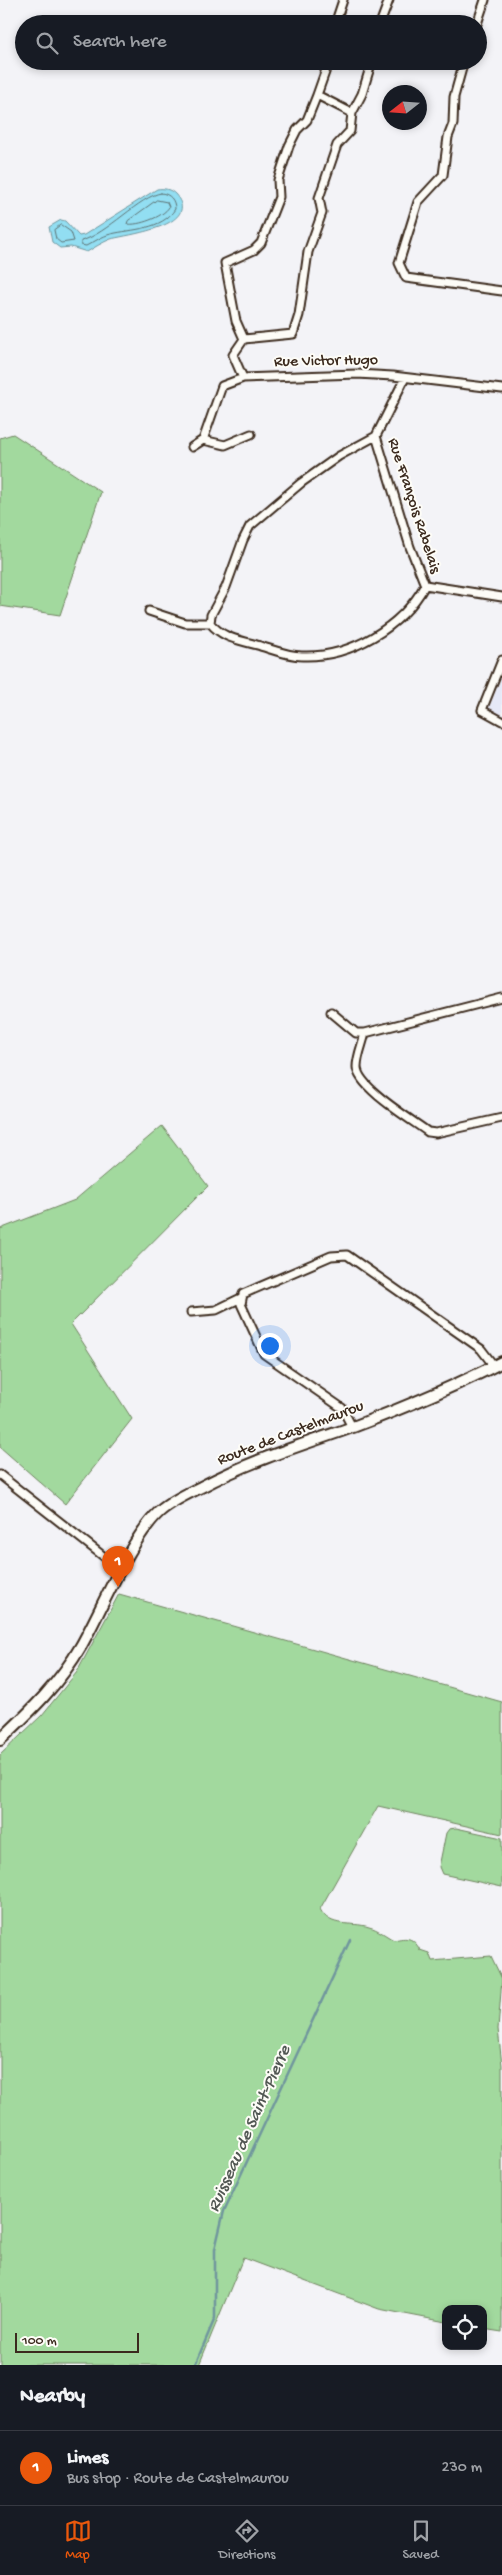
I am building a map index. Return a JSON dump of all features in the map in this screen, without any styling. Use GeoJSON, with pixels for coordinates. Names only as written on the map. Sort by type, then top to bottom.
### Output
{"type":"FeatureCollection","features":[{"type":"Feature","properties":{"kind":"street"},"geometry":{"type":"LineString","coordinates":[[338,15],[343,0]]}},
{"type":"Feature","properties":{"kind":"street"},"geometry":{"type":"LineString","coordinates":[[384,15],[390,0]]}},
{"type":"Feature","properties":{"kind":"street"},"geometry":{"type":"LineString","coordinates":[[480,15],[484,0]]}},
{"type":"Feature","properties":{"kind":"street"},"geometry":{"type":"LineString","coordinates":[[244,339],[236,321],[225,263],[254,250],[260,243],[279,198],[278,180],[289,146],[297,130],[307,120],[326,70]]}},
{"type":"Feature","properties":{"kind":"street"},"geometry":{"type":"LineString","coordinates":[[244,339],[292,334],[300,315],[308,252],[322,213],[319,198],[337,144],[350,130],[352,114],[362,94],[369,70]]}},
{"type":"Feature","properties":{"kind":"street"},"geometry":{"type":"LineString","coordinates":[[462,70],[454,97],[453,124],[448,137],[443,175],[418,202],[398,263],[406,278],[502,291]]}},
{"type":"Feature","properties":{"kind":"street"},"geometry":{"type":"LineString","coordinates":[[317,95],[352,114]]}},
{"type":"Feature","properties":{"kind":"street"},"geometry":{"type":"LineString","coordinates":[[243,378],[234,355],[244,339]]}},
{"type":"Feature","properties":{"kind":"street","name":"Rue Victor Hugo"},"geometry":{"type":"LineString","coordinates":[[202,440],[222,386],[243,378],[357,374],[502,389]]}},
{"type":"Feature","properties":{"kind":"street","name":"Rue François Rabelais"},"geometry":{"type":"LineString","coordinates":[[376,436],[410,547],[425,585],[416,600],[404,613],[372,637],[326,655],[299,657],[220,634],[210,623],[210,615],[226,587],[250,526],[301,483],[339,456],[376,436],[405,378]]}},
{"type":"Feature","properties":{"kind":"street"},"geometry":{"type":"LineString","coordinates":[[192,447],[202,440],[225,445],[251,434]]}},
{"type":"Feature","properties":{"kind":"street"},"geometry":{"type":"LineString","coordinates":[[425,585],[502,597]]}},
{"type":"Feature","properties":{"kind":"street"},"geometry":{"type":"LineString","coordinates":[[149,611],[185,622],[210,623]]}},
{"type":"Feature","properties":{"kind":"street"},"geometry":{"type":"LineString","coordinates":[[502,660],[482,710],[502,721]]}},
{"type":"Feature","properties":{"kind":"street"},"geometry":{"type":"LineString","coordinates":[[331,1012],[356,1033],[366,1033],[502,998]]}},
{"type":"Feature","properties":{"kind":"street"},"geometry":{"type":"LineString","coordinates":[[366,1033],[357,1067],[363,1082],[428,1132],[436,1133],[502,1118]]}},
{"type":"Feature","properties":{"kind":"street"},"geometry":{"type":"LineString","coordinates":[[191,1312],[216,1310],[241,1298],[248,1291],[331,1256],[347,1255],[481,1349],[498,1364]]}},
{"type":"Feature","properties":{"kind":"street"},"geometry":{"type":"LineString","coordinates":[[241,1298],[241,1304],[264,1354],[342,1408],[352,1427]]}},
{"type":"Feature","properties":{"kind":"street","name":"Route de Castelmaurou"},"geometry":{"type":"LineString","coordinates":[[0,1740],[44,1698],[63,1674],[80,1647],[143,1532],[159,1512],[181,1497],[269,1455],[352,1427],[419,1401],[498,1364]]}},
{"type":"Feature","properties":{"kind":"street"},"geometry":{"type":"LineString","coordinates":[[0,1475],[121,1570]]}},
{"type":"Feature","properties":{"kind":"shaded area"},"geometry":{"type":"Polygon","coordinates":[[[502,677],[502,715],[489,708],[502,677]]]}},
{"type":"Feature","properties":{"kind":"green space"},"geometry":{"type":"Polygon","coordinates":[[[13,434],[101,492],[60,615],[0,606],[0,438],[13,434]]]}},
{"type":"Feature","properties":{"kind":"green space"},"geometry":{"type":"Polygon","coordinates":[[[162,1126],[208,1186],[71,1324],[132,1419],[65,1504],[0,1447],[0,1229],[75,1200],[162,1126]]]}},
{"type":"Feature","properties":{"kind":"green space"},"geometry":{"type":"Polygon","coordinates":[[[119,1594],[502,1702],[502,1834],[378,1806],[320,1909],[324,1915],[335,1922],[372,1928],[394,1940],[406,1938],[412,1940],[420,1950],[429,1953],[432,1961],[491,1956],[502,1979],[498,2029],[502,2065],[502,2332],[487,2330],[487,2305],[442,2305],[442,2321],[379,2309],[243,2258],[199,2365],[0,2365],[0,1755],[42,1715],[77,1672],[119,1594]]]}},
{"type":"Feature","properties":{"kind":"green space"},"geometry":{"type":"Polygon","coordinates":[[[456,1828],[502,1838],[502,1887],[442,1874],[439,1867],[446,1833],[449,1829],[456,1828]]]}},
{"type":"Feature","properties":{"kind":"water"},"geometry":{"type":"Polygon","coordinates":[[[157,189],[171,191],[175,194],[181,205],[179,214],[171,221],[159,227],[111,239],[87,252],[71,247],[60,248],[52,242],[49,227],[61,220],[65,221],[79,236],[84,235],[157,189]]]}},
{"type":"Feature","properties":{"kind":"waterway","name":"Ruisseau de Saint-Pierre"},"geometry":{"type":"LineString","coordinates":[[195,2365],[215,2318],[215,2249],[224,2211],[350,1940]]}},
{"type":"Feature","properties":{"kind":"place","name":"Limes"},"geometry":{"type":"Point","coordinates":[118,1587]}}]}
